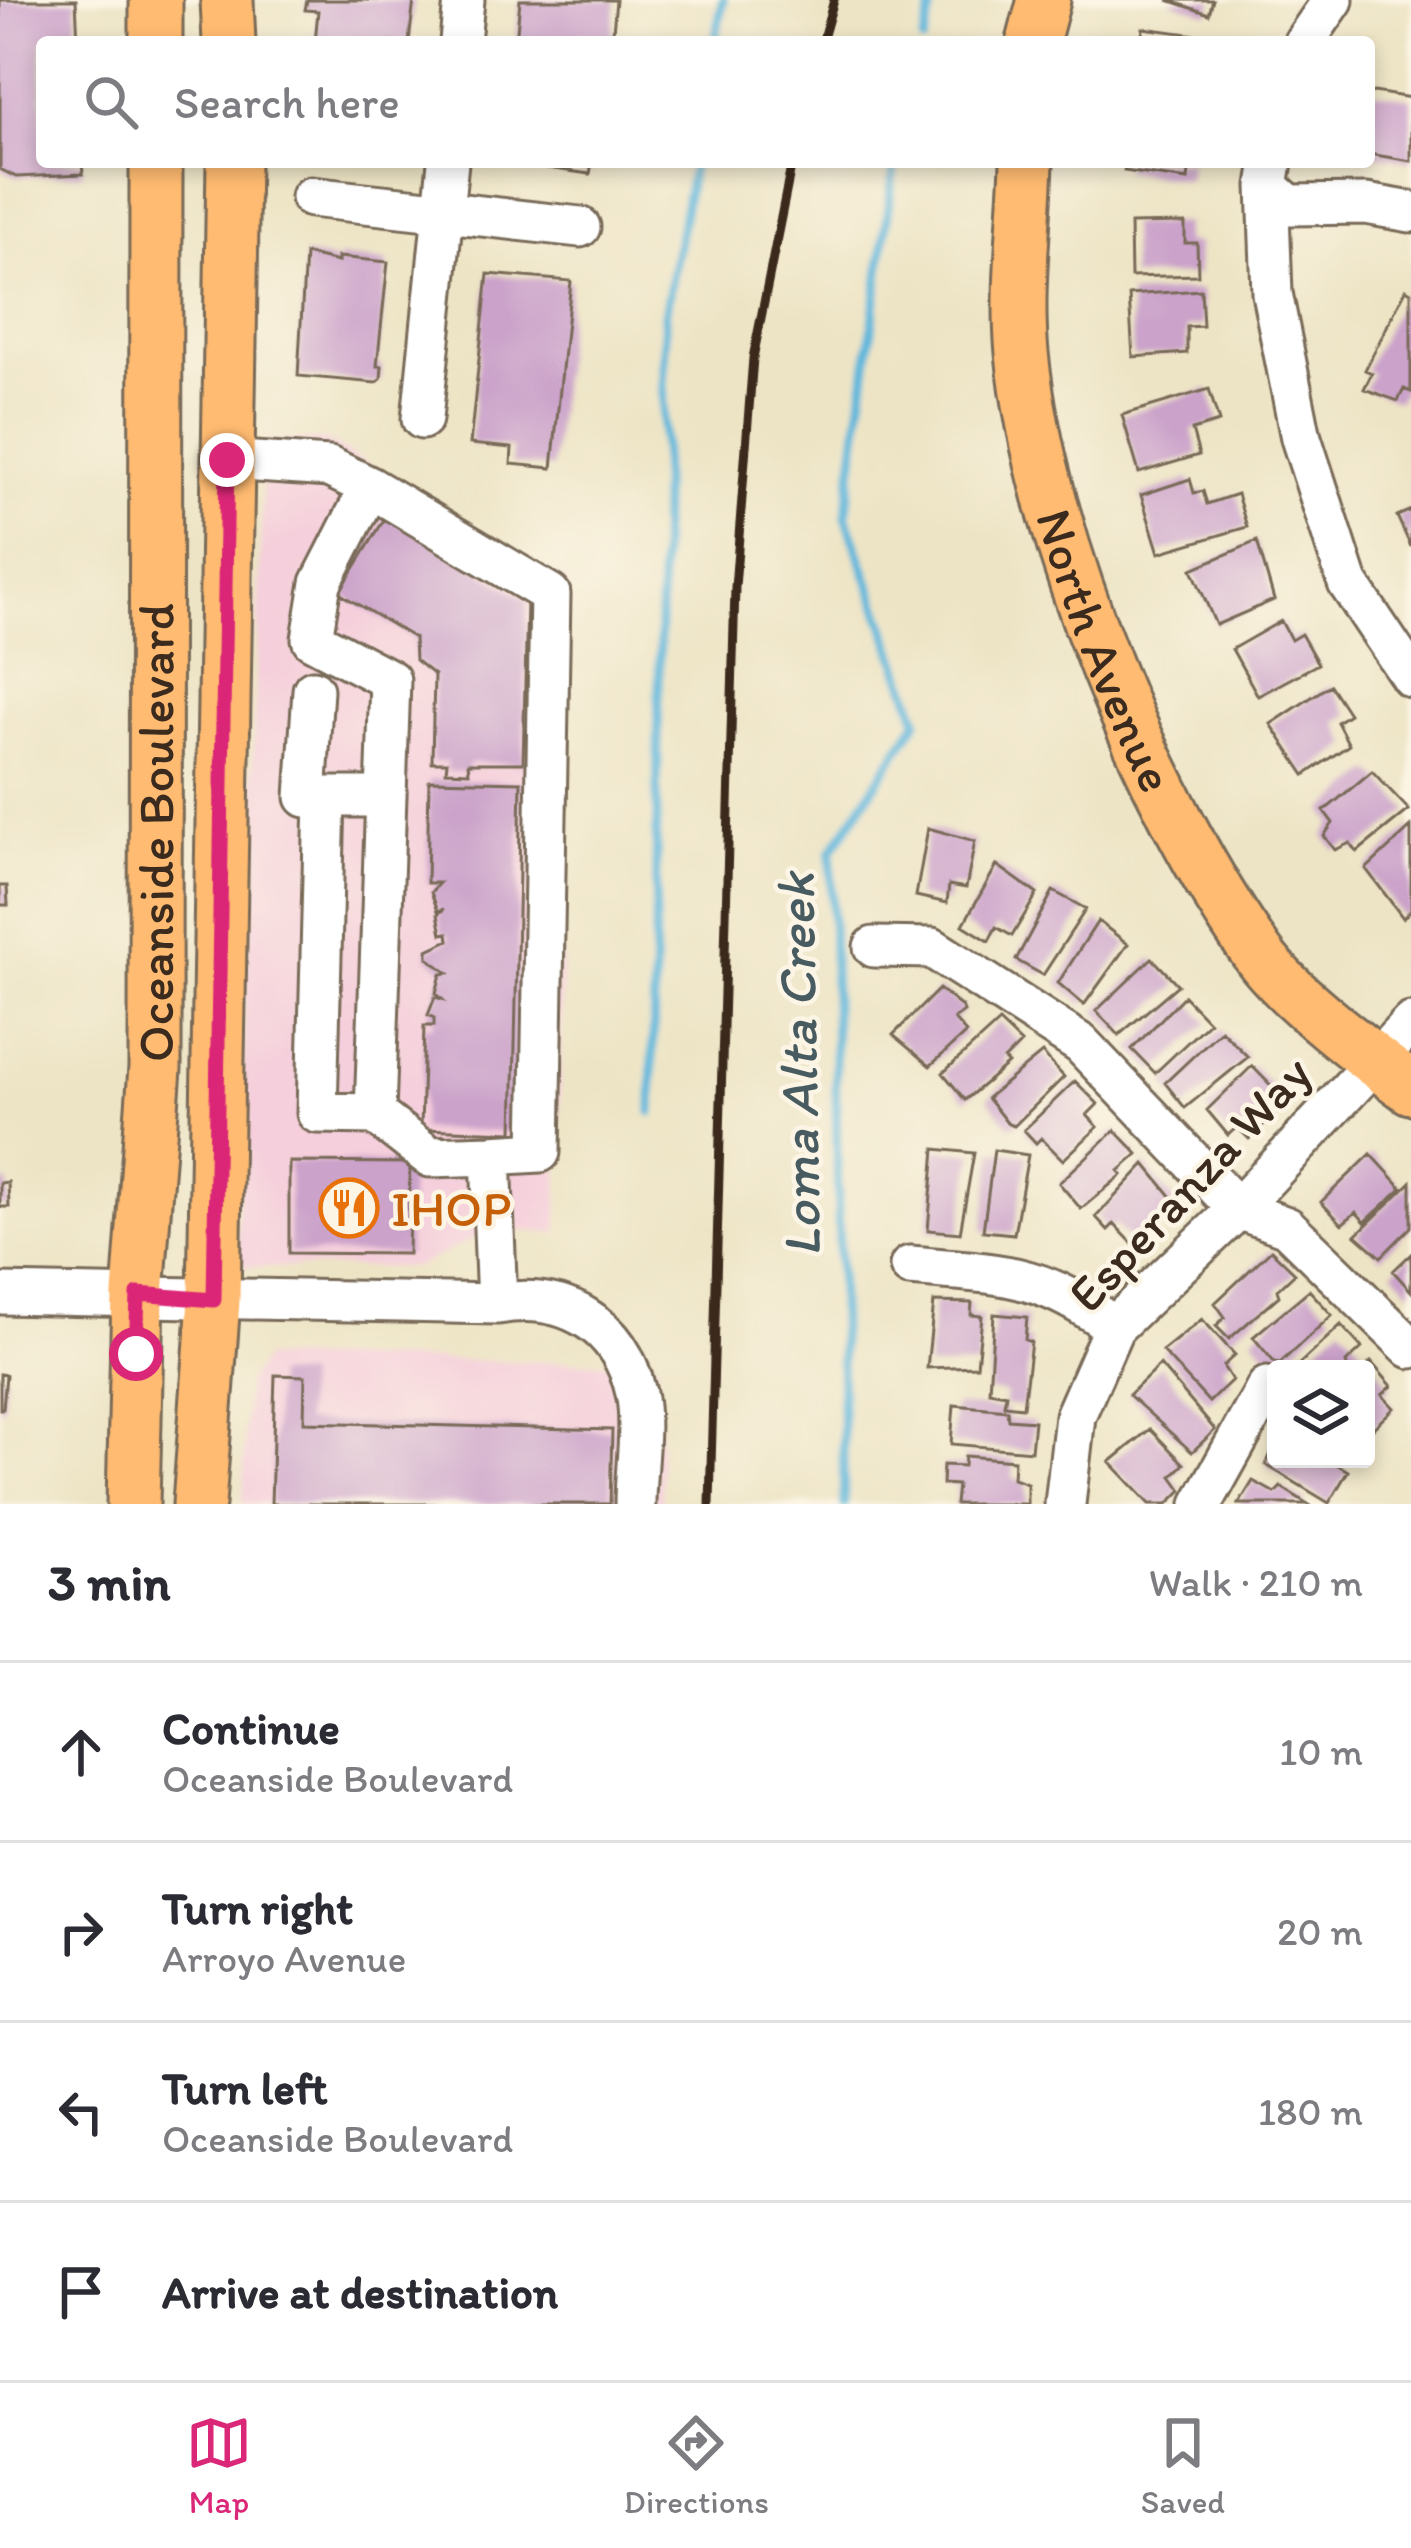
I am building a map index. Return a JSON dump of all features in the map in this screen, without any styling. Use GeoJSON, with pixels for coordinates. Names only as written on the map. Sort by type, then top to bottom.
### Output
{"type":"FeatureCollection","features":[{"type":"Feature","properties":{"kind":"main road"},"geometry":{"type":"LineString","coordinates":[[156,0],[156,36]]}},
{"type":"Feature","properties":{"kind":"main road"},"geometry":{"type":"LineString","coordinates":[[227,0],[230,36]]}},
{"type":"Feature","properties":{"kind":"main road"},"geometry":{"type":"LineString","coordinates":[[1035,36],[1044,0]]}},
{"type":"Feature","properties":{"kind":"main road","name":"Oceanside Boulevard"},"geometry":{"type":"LineString","coordinates":[[133,1504],[138,1294],[155,1068],[156,168]]}},
{"type":"Feature","properties":{"kind":"main road","name":"Oceanside Boulevard"},"geometry":{"type":"LineString","coordinates":[[199,1504],[214,1300],[233,168]]}},
{"type":"Feature","properties":{"kind":"main road","name":"North Avenue"},"geometry":{"type":"LineString","coordinates":[[1027,168],[1022,351],[1063,546],[1177,822],[1263,961],[1394,1075]]}},
{"type":"Feature","properties":{"kind":"street"},"geometry":{"type":"LineString","coordinates":[[461,36],[464,0]]}},
{"type":"Feature","properties":{"kind":"street"},"geometry":{"type":"LineString","coordinates":[[1308,36],[1333,0]]}},
{"type":"Feature","properties":{"kind":"street"},"geometry":{"type":"LineString","coordinates":[[422,419],[447,168]]}},
{"type":"Feature","properties":{"kind":"street"},"geometry":{"type":"LineString","coordinates":[[1270,174],[1288,205],[1366,204],[1411,212]]}},
{"type":"Feature","properties":{"kind":"street"},"geometry":{"type":"LineString","coordinates":[[1270,174],[1272,293],[1301,438],[1348,583],[1411,676]]}},
{"type":"Feature","properties":{"kind":"street"},"geometry":{"type":"LineString","coordinates":[[311,197],[580,226]]}},
{"type":"Feature","properties":{"kind":"street"},"geometry":{"type":"LineString","coordinates":[[227,460],[329,467],[550,594],[540,1152],[430,1157],[375,1114],[317,1114],[325,798]]}},
{"type":"Feature","properties":{"kind":"street"},"geometry":{"type":"LineString","coordinates":[[370,488],[321,583],[312,639],[390,680],[375,1114]]}},
{"type":"Feature","properties":{"kind":"street"},"geometry":{"type":"LineString","coordinates":[[313,690],[306,797],[386,797]]}},
{"type":"Feature","properties":{"kind":"street"},"geometry":{"type":"LineString","coordinates":[[874,947],[932,948],[1081,1045],[1238,1209],[1287,1227],[1411,1348]]}},
{"type":"Feature","properties":{"kind":"street","name":"Esperanza Way"},"geometry":{"type":"LineString","coordinates":[[1065,1504],[1075,1415],[1114,1327],[1238,1209],[1394,1075],[1411,1024]]}},
{"type":"Feature","properties":{"kind":"street"},"geometry":{"type":"LineString","coordinates":[[491,1155],[497,1304]]}},
{"type":"Feature","properties":{"kind":"street"},"geometry":{"type":"LineString","coordinates":[[910,1266],[1020,1276],[1069,1293],[1114,1327]]}},
{"type":"Feature","properties":{"kind":"street"},"geometry":{"type":"LineString","coordinates":[[0,1294],[497,1304],[530,1298],[580,1312],[625,1361],[637,1397],[635,1504]]}},
{"type":"Feature","properties":{"kind":"street"},"geometry":{"type":"LineString","coordinates":[[1202,1504],[1267,1387]]}},
{"type":"Feature","properties":{"kind":"shaded area"},"geometry":{"type":"Polygon","coordinates":[[[326,440],[568,582],[558,1233],[513,1230],[479,1236],[416,1267],[236,1267],[264,441],[326,440]]]}},
{"type":"Feature","properties":{"kind":"shaded area"},"geometry":{"type":"Polygon","coordinates":[[[264,1358],[657,1363],[662,1504],[243,1504],[246,1384],[264,1358]]]}},
{"type":"Feature","properties":{"kind":"building"},"geometry":{"type":"Polygon","coordinates":[[[0,0],[76,0],[78,36],[36,36],[36,168],[82,168],[83,174],[16,177],[0,169],[0,0]]]}},
{"type":"Feature","properties":{"kind":"building"},"geometry":{"type":"Polygon","coordinates":[[[307,0],[414,0],[410,36],[316,36],[318,11],[305,10],[307,0]]]}},
{"type":"Feature","properties":{"kind":"building"},"geometry":{"type":"Polygon","coordinates":[[[520,0],[616,0],[613,36],[517,36],[520,0]]]}},
{"type":"Feature","properties":{"kind":"building"},"geometry":{"type":"Polygon","coordinates":[[[1168,0],[1213,0],[1209,14],[1168,0]]]}},
{"type":"Feature","properties":{"kind":"building"},"geometry":{"type":"Polygon","coordinates":[[[1143,28],[1197,35],[1197,36],[1142,36],[1143,28]]]}},
{"type":"Feature","properties":{"kind":"building"},"geometry":{"type":"Polygon","coordinates":[[[1375,92],[1411,98],[1411,161],[1375,155],[1375,92]]]}},
{"type":"Feature","properties":{"kind":"building"},"geometry":{"type":"Polygon","coordinates":[[[547,168],[591,168],[590,174],[547,168]]]}},
{"type":"Feature","properties":{"kind":"building"},"geometry":{"type":"Polygon","coordinates":[[[1125,168],[1189,168],[1188,180],[1125,168]]]}},
{"type":"Feature","properties":{"kind":"building"},"geometry":{"type":"Polygon","coordinates":[[[1185,223],[1185,243],[1197,243],[1198,275],[1131,277],[1130,224],[1185,223]]]}},
{"type":"Feature","properties":{"kind":"building"},"geometry":{"type":"Polygon","coordinates":[[[305,254],[338,262],[338,257],[388,262],[377,366],[382,366],[381,379],[376,383],[298,376],[305,254]]]}},
{"type":"Feature","properties":{"kind":"building"},"geometry":{"type":"Polygon","coordinates":[[[488,274],[571,281],[552,468],[511,464],[512,448],[470,444],[488,274]]]}},
{"type":"Feature","properties":{"kind":"building"},"geometry":{"type":"Polygon","coordinates":[[[1406,289],[1411,292],[1411,392],[1404,389],[1398,401],[1364,389],[1372,373],[1365,370],[1406,289]]]}},
{"type":"Feature","properties":{"kind":"building"},"geometry":{"type":"Polygon","coordinates":[[[1201,290],[1203,326],[1187,327],[1187,353],[1133,357],[1129,295],[1201,290]]]}},
{"type":"Feature","properties":{"kind":"building"},"geometry":{"type":"Polygon","coordinates":[[[1209,389],[1219,422],[1192,430],[1199,455],[1139,473],[1122,415],[1209,389]]]}},
{"type":"Feature","properties":{"kind":"building"},"geometry":{"type":"Polygon","coordinates":[[[1190,479],[1194,493],[1203,491],[1207,504],[1237,494],[1247,527],[1159,553],[1141,495],[1190,479]]]}},
{"type":"Feature","properties":{"kind":"building"},"geometry":{"type":"Polygon","coordinates":[[[1411,510],[1411,547],[1397,516],[1411,510]]]}},
{"type":"Feature","properties":{"kind":"building"},"geometry":{"type":"Polygon","coordinates":[[[387,515],[527,600],[523,763],[468,763],[469,772],[446,771],[447,762],[432,762],[434,675],[415,660],[414,638],[339,593],[387,515]]]}},
{"type":"Feature","properties":{"kind":"building"},"geometry":{"type":"Polygon","coordinates":[[[1257,541],[1274,600],[1216,625],[1192,569],[1257,541]]]}},
{"type":"Feature","properties":{"kind":"building"},"geometry":{"type":"Polygon","coordinates":[[[1281,621],[1291,640],[1301,634],[1318,664],[1258,696],[1232,649],[1281,621]]]}},
{"type":"Feature","properties":{"kind":"building"},"geometry":{"type":"Polygon","coordinates":[[[1330,685],[1349,714],[1337,722],[1349,745],[1305,775],[1271,724],[1330,685]]]}},
{"type":"Feature","properties":{"kind":"building"},"geometry":{"type":"Polygon","coordinates":[[[1372,771],[1409,810],[1357,852],[1350,843],[1335,850],[1324,836],[1333,823],[1324,811],[1372,771]]]}},
{"type":"Feature","properties":{"kind":"building"},"geometry":{"type":"Polygon","coordinates":[[[429,780],[521,782],[513,1132],[421,1129],[424,1026],[434,1026],[434,1018],[428,1015],[435,997],[442,999],[436,993],[441,974],[448,973],[428,958],[428,950],[449,940],[448,933],[442,934],[438,914],[444,909],[438,911],[431,892],[439,883],[427,883],[429,780]]]}},
{"type":"Feature","properties":{"kind":"building"},"geometry":{"type":"Polygon","coordinates":[[[1411,827],[1411,910],[1403,918],[1366,869],[1411,827]]]}},
{"type":"Feature","properties":{"kind":"building"},"geometry":{"type":"Polygon","coordinates":[[[928,828],[975,841],[966,888],[949,885],[947,903],[916,896],[928,828]]]}},
{"type":"Feature","properties":{"kind":"building"},"geometry":{"type":"Polygon","coordinates":[[[997,865],[1037,894],[1012,936],[996,927],[989,941],[963,925],[997,865]]]}},
{"type":"Feature","properties":{"kind":"building"},"geometry":{"type":"Polygon","coordinates":[[[0,886],[7,886],[8,905],[0,905],[0,886]]]}},
{"type":"Feature","properties":{"kind":"building"},"geometry":{"type":"Polygon","coordinates":[[[1053,891],[1086,909],[1043,975],[1016,960],[1053,891]]]}},
{"type":"Feature","properties":{"kind":"building"},"geometry":{"type":"Polygon","coordinates":[[[1098,921],[1128,944],[1084,1005],[1058,983],[1098,921]]]}},
{"type":"Feature","properties":{"kind":"building"},"geometry":{"type":"Polygon","coordinates":[[[1152,958],[1178,985],[1119,1035],[1096,1011],[1152,958]]]}},
{"type":"Feature","properties":{"kind":"building"},"geometry":{"type":"Polygon","coordinates":[[[939,989],[962,1007],[964,1012],[954,1019],[966,1033],[930,1066],[893,1035],[939,989]]]}},
{"type":"Feature","properties":{"kind":"building"},"geometry":{"type":"Polygon","coordinates":[[[1184,996],[1209,1022],[1155,1073],[1132,1049],[1184,996]]]}},
{"type":"Feature","properties":{"kind":"building"},"geometry":{"type":"Polygon","coordinates":[[[999,1022],[1021,1043],[1004,1060],[1008,1064],[965,1100],[943,1073],[999,1022]]]}},
{"type":"Feature","properties":{"kind":"building"},"geometry":{"type":"Polygon","coordinates":[[[1221,1030],[1248,1057],[1185,1108],[1165,1083],[1221,1030]]]}},
{"type":"Feature","properties":{"kind":"building"},"geometry":{"type":"Polygon","coordinates":[[[1042,1053],[1064,1077],[1014,1126],[1008,1124],[987,1098],[1042,1053]]]}},
{"type":"Feature","properties":{"kind":"building"},"geometry":{"type":"Polygon","coordinates":[[[1252,1066],[1287,1102],[1249,1139],[1237,1127],[1228,1135],[1207,1110],[1252,1066]]]}},
{"type":"Feature","properties":{"kind":"building"},"geometry":{"type":"Polygon","coordinates":[[[1075,1081],[1098,1104],[1087,1115],[1098,1127],[1063,1160],[1041,1138],[1036,1143],[1024,1130],[1075,1081]]]}},
{"type":"Feature","properties":{"kind":"building"},"geometry":{"type":"Polygon","coordinates":[[[1115,1130],[1138,1154],[1119,1171],[1122,1175],[1081,1209],[1059,1183],[1115,1130]]]}},
{"type":"Feature","properties":{"kind":"building"},"geometry":{"type":"Polygon","coordinates":[[[935,1149],[974,1153],[960,1233],[928,1230],[935,1149]]]}},
{"type":"Feature","properties":{"kind":"building"},"geometry":{"type":"Polygon","coordinates":[[[994,1150],[1028,1155],[1014,1234],[983,1231],[994,1150]]]}},
{"type":"Feature","properties":{"kind":"building"},"geometry":{"type":"Polygon","coordinates":[[[1371,1154],[1402,1188],[1365,1222],[1356,1212],[1342,1224],[1321,1202],[1371,1154]]]}},
{"type":"Feature","properties":{"kind":"building","name":"IHOP"},"geometry":{"type":"Polygon","coordinates":[[[289,1162],[410,1163],[408,1254],[289,1253],[289,1162]]]}},
{"type":"Feature","properties":{"kind":"building"},"geometry":{"type":"Polygon","coordinates":[[[1145,1164],[1176,1202],[1135,1246],[1114,1224],[1108,1230],[1096,1217],[1145,1164]]]}},
{"type":"Feature","properties":{"kind":"building"},"geometry":{"type":"Polygon","coordinates":[[[8,1182],[9,1207],[0,1207],[0,1183],[8,1182]]]}},
{"type":"Feature","properties":{"kind":"building"},"geometry":{"type":"Polygon","coordinates":[[[1411,1182],[1411,1227],[1381,1257],[1356,1235],[1411,1182]]]}},
{"type":"Feature","properties":{"kind":"building"},"geometry":{"type":"Polygon","coordinates":[[[1271,1250],[1295,1273],[1277,1290],[1279,1296],[1229,1339],[1216,1326],[1225,1317],[1215,1303],[1271,1250]]]}},
{"type":"Feature","properties":{"kind":"building"},"geometry":{"type":"Polygon","coordinates":[[[1411,1254],[1411,1291],[1393,1271],[1411,1254]]]}},
{"type":"Feature","properties":{"kind":"building"},"geometry":{"type":"Polygon","coordinates":[[[1309,1290],[1332,1315],[1283,1360],[1272,1360],[1253,1337],[1309,1290]]]}},
{"type":"Feature","properties":{"kind":"building"},"geometry":{"type":"Polygon","coordinates":[[[934,1302],[972,1303],[971,1315],[982,1316],[977,1366],[927,1368],[934,1302]]]}},
{"type":"Feature","properties":{"kind":"building"},"geometry":{"type":"Polygon","coordinates":[[[994,1314],[1027,1317],[1025,1340],[1031,1342],[1023,1407],[1004,1405],[1006,1394],[989,1391],[994,1314]]]}},
{"type":"Feature","properties":{"kind":"building"},"geometry":{"type":"Polygon","coordinates":[[[1202,1319],[1235,1355],[1223,1366],[1232,1380],[1209,1402],[1162,1351],[1202,1319]]]}},
{"type":"Feature","properties":{"kind":"building"},"geometry":{"type":"Polygon","coordinates":[[[1341,1325],[1362,1348],[1349,1360],[1304,1360],[1341,1325]]]}},
{"type":"Feature","properties":{"kind":"building"},"geometry":{"type":"Polygon","coordinates":[[[1160,1365],[1215,1430],[1192,1452],[1129,1395],[1160,1365]]]}},
{"type":"Feature","properties":{"kind":"building"},"geometry":{"type":"Polygon","coordinates":[[[1375,1367],[1392,1386],[1382,1395],[1394,1408],[1375,1426],[1375,1367]]]}},
{"type":"Feature","properties":{"kind":"building"},"geometry":{"type":"Polygon","coordinates":[[[0,1374],[6,1375],[3,1409],[0,1409],[0,1374]]]}},
{"type":"Feature","properties":{"kind":"building"},"geometry":{"type":"Polygon","coordinates":[[[275,1375],[305,1376],[304,1422],[612,1430],[610,1504],[271,1504],[275,1375]]]}},
{"type":"Feature","properties":{"kind":"building"},"geometry":{"type":"Polygon","coordinates":[[[954,1405],[1007,1410],[1008,1419],[1034,1421],[1031,1451],[951,1444],[954,1405]]]}},
{"type":"Feature","properties":{"kind":"building"},"geometry":{"type":"Polygon","coordinates":[[[1150,1429],[1184,1464],[1172,1476],[1182,1490],[1168,1504],[1150,1504],[1110,1462],[1150,1429]]]}},
{"type":"Feature","properties":{"kind":"building"},"geometry":{"type":"Polygon","coordinates":[[[965,1456],[1014,1460],[1013,1478],[1027,1483],[1027,1504],[955,1504],[957,1485],[942,1484],[943,1465],[964,1466],[965,1456]]]}},
{"type":"Feature","properties":{"kind":"building"},"geometry":{"type":"Polygon","coordinates":[[[1271,1468],[1348,1471],[1329,1503],[1271,1468]]]}},
{"type":"Feature","properties":{"kind":"building"},"geometry":{"type":"Polygon","coordinates":[[[1253,1481],[1275,1493],[1281,1487],[1308,1504],[1239,1504],[1253,1481]]]}},
{"type":"Feature","properties":{"kind":"waterway"},"geometry":{"type":"LineString","coordinates":[[716,36],[723,0]]}},
{"type":"Feature","properties":{"kind":"waterway","name":"Loma Alta Creek"},"geometry":{"type":"LineString","coordinates":[[925,36],[934,0]]}},
{"type":"Feature","properties":{"kind":"waterway"},"geometry":{"type":"LineString","coordinates":[[652,1112],[665,315],[692,168]]}},
{"type":"Feature","properties":{"kind":"waterway","name":"Loma Alta Creek"},"geometry":{"type":"LineString","coordinates":[[844,1504],[831,852],[918,720],[846,516],[894,168]]}},
{"type":"Feature","properties":{"kind":"railway"},"geometry":{"type":"LineString","coordinates":[[824,36],[834,0]]}},
{"type":"Feature","properties":{"kind":"railway"},"geometry":{"type":"LineString","coordinates":[[710,1504],[735,587],[753,358],[791,168]]}},
{"type":"Feature","properties":{"kind":"place","name":"IHOP"},"geometry":{"type":"Point","coordinates":[349,1208]}},
{"type":"Feature","properties":{"kind":"route"},"geometry":{"type":"LineString","coordinates":[[136,1354],[138,1294],[214,1300],[227,460]]}}]}
